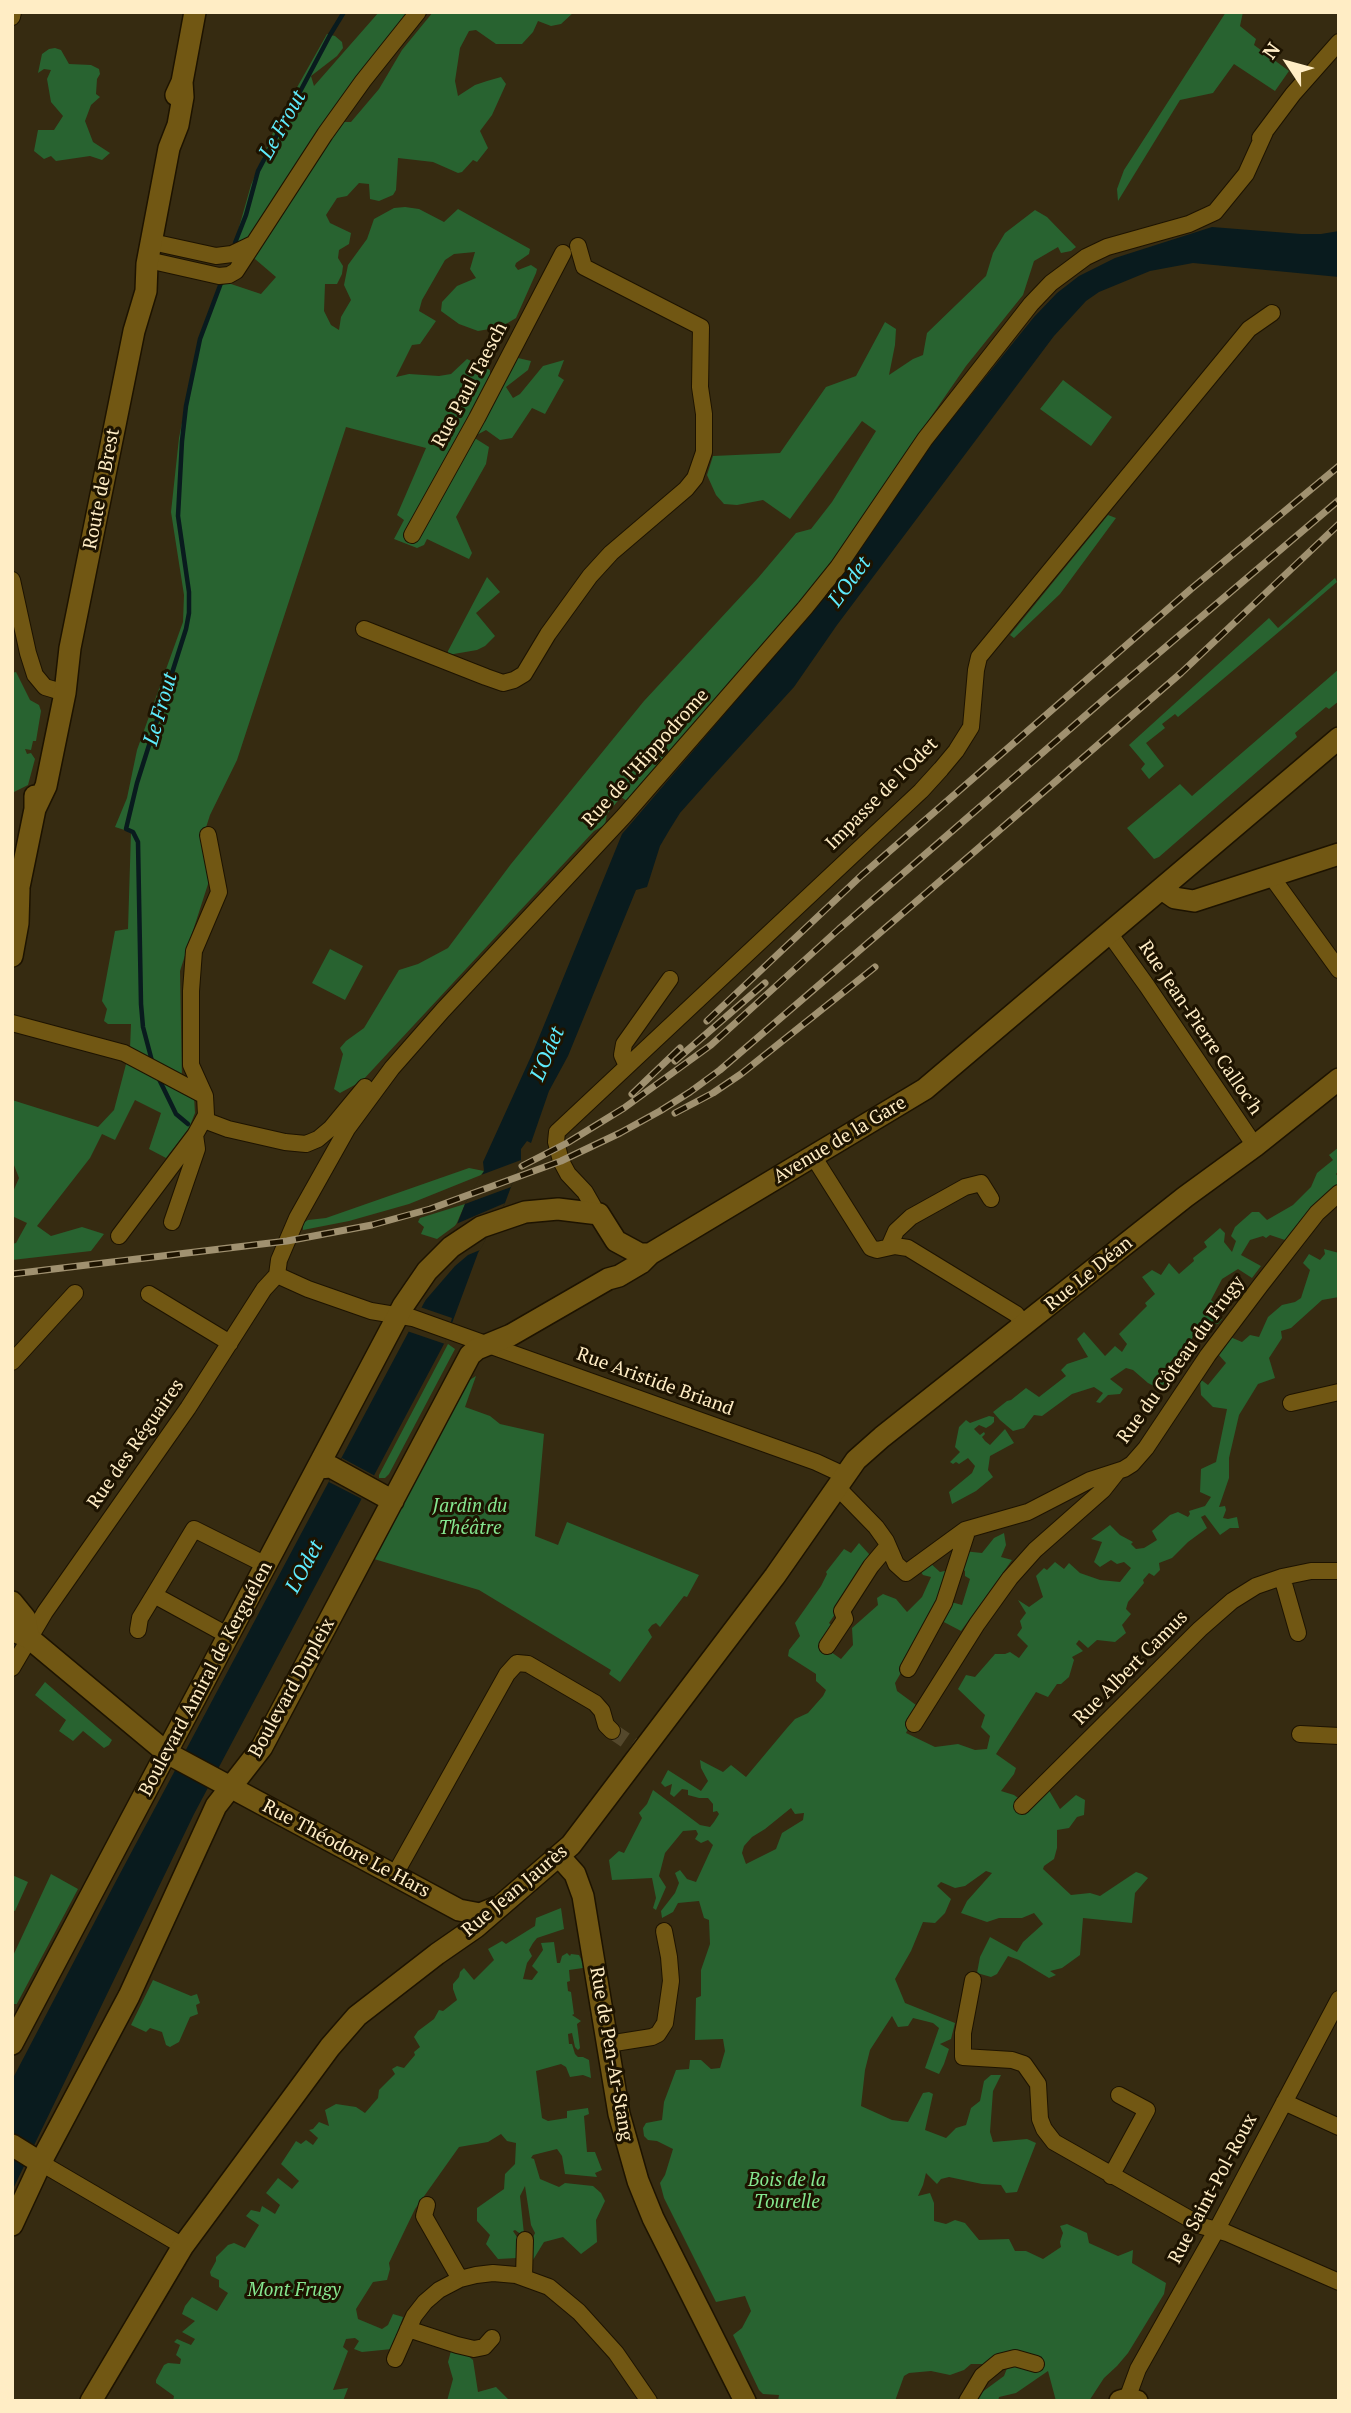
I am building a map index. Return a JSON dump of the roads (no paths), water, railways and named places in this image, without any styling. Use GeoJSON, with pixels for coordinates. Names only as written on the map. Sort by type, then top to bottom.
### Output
{"type":"FeatureCollection","features":[{"type":"Feature","properties":{"kind":"main road","name":"Route de Brest"},"geometry":{"type":"LineString","coordinates":[[12,957],[18,923],[15,896],[35,810],[36,785],[60,692],[61,668],[70,648],[134,331],[146,291],[149,255],[169,148],[181,109],[184,92],[182,82],[195,12]]}},
{"type":"Feature","properties":{"kind":"main road","name":"Avenue de la Gare"},"geometry":{"type":"LineString","coordinates":[[486,1346],[511,1335],[608,1279],[619,1276],[641,1263],[650,1254],[925,1089],[1339,738]]}},
{"type":"Feature","properties":{"kind":"main road"},"geometry":{"type":"LineString","coordinates":[[1162,889],[1175,898],[1194,901],[1339,854]]}},
{"type":"Feature","properties":{"kind":"main road","name":"Rue Le Déan"},"geometry":{"type":"LineString","coordinates":[[841,1481],[874,1444],[1185,1197],[1339,1079]]}},
{"type":"Feature","properties":{"kind":"main road","name":"Boulevard Amiral de Kerguélen"},"geometry":{"type":"LineString","coordinates":[[12,2044],[174,1756],[229,1636],[266,1565],[327,1469],[407,1316],[420,1280],[447,1250],[466,1235],[497,1220],[531,1211],[564,1209],[589,1214],[594,1212]]}},
{"type":"Feature","properties":{"kind":"main road"},"geometry":{"type":"LineString","coordinates":[[594,1212],[603,1219],[617,1241],[640,1254],[650,1254]]}},
{"type":"Feature","properties":{"kind":"main road"},"geometry":{"type":"LineString","coordinates":[[608,1279],[617,1266],[617,1241]]}},
{"type":"Feature","properties":{"kind":"main road","name":"Boulevard Dupleix"},"geometry":{"type":"LineString","coordinates":[[12,2225],[36,2160],[107,2041],[216,1805],[222,1782],[262,1747],[467,1360],[474,1351],[486,1346]]}},
{"type":"Feature","properties":{"kind":"main road"},"geometry":{"type":"LineString","coordinates":[[327,1469],[393,1501]]}},
{"type":"Feature","properties":{"kind":"main road","name":"Rue Jean Jaurès"},"geometry":{"type":"LineString","coordinates":[[91,2401],[183,2246],[304,2080],[344,2030],[383,1995],[490,1916],[577,1837],[637,1749],[775,1576],[841,1481]]}},
{"type":"Feature","properties":{"kind":"main road"},"geometry":{"type":"LineString","coordinates":[[12,1602],[25,1618],[21,1634]]}},
{"type":"Feature","properties":{"kind":"main road","name":"Rue Théodore Le Hars"},"geometry":{"type":"LineString","coordinates":[[21,1634],[174,1756],[463,1911]]}},
{"type":"Feature","properties":{"kind":"main road","name":"Rue de Pen-Ar-Stang"},"geometry":{"type":"LineString","coordinates":[[559,1856],[575,1874],[583,1896],[621,2124],[644,2198],[746,2401]]}},
{"type":"Feature","properties":{"kind":"main road"},"geometry":{"type":"LineString","coordinates":[[463,1936],[467,1922],[463,1911],[480,1914],[500,1905]]}},
{"type":"Feature","properties":{"kind":"main road"},"geometry":{"type":"LineString","coordinates":[[12,2145],[36,2160]]}},
{"type":"Feature","properties":{"kind":"street"},"geometry":{"type":"LineString","coordinates":[[149,255],[219,276],[229,275],[241,267],[253,244],[330,127],[418,12]]}},
{"type":"Feature","properties":{"kind":"street","name":"Rue de l'Hippodrome"},"geometry":{"type":"LineString","coordinates":[[277,1275],[279,1260],[302,1209],[347,1129],[392,1068],[427,1026],[624,816],[791,625],[838,568],[891,486],[942,416],[1031,304],[1062,274],[1086,257],[1107,247],[1197,222],[1214,212],[1225,202],[1251,165],[1265,132],[1293,94],[1339,42]]}},
{"type":"Feature","properties":{"kind":"street"},"geometry":{"type":"LineString","coordinates":[[364,629],[503,683],[514,680],[524,674],[571,601],[604,561],[687,489],[695,478],[704,452],[701,327],[584,267],[578,246]]}},
{"type":"Feature","properties":{"kind":"street","name":"Rue Paul Taesch"},"geometry":{"type":"LineString","coordinates":[[412,536],[563,253]]}},
{"type":"Feature","properties":{"kind":"street","name":"Impasse de l'Odet"},"geometry":{"type":"LineString","coordinates":[[594,1212],[585,1192],[561,1161],[556,1142],[557,1132],[921,791],[941,769],[971,727],[979,657],[1249,329],[1272,313]]}},
{"type":"Feature","properties":{"kind":"street"},"geometry":{"type":"LineString","coordinates":[[12,580],[33,668],[45,687],[60,692]]}},
{"type":"Feature","properties":{"kind":"street"},"geometry":{"type":"LineString","coordinates":[[119,1236],[195,1135],[209,1106],[191,1065],[194,951],[219,892],[208,835]]}},
{"type":"Feature","properties":{"kind":"street"},"geometry":{"type":"LineString","coordinates":[[1272,876],[1339,971]]}},
{"type":"Feature","properties":{"kind":"street","name":"Rue Jean-Pierre Calloc'h"},"geometry":{"type":"LineString","coordinates":[[1109,933],[1255,1146]]}},
{"type":"Feature","properties":{"kind":"street"},"geometry":{"type":"LineString","coordinates":[[627,1066],[622,1055],[624,1044],[670,979]]}},
{"type":"Feature","properties":{"kind":"street"},"geometry":{"type":"LineString","coordinates":[[12,1023],[124,1053],[154,1068],[209,1106],[228,1129],[285,1142],[306,1143],[324,1135],[375,1076],[384,1069],[392,1068]]}},
{"type":"Feature","properties":{"kind":"street"},"geometry":{"type":"LineString","coordinates":[[172,1222],[197,1149],[195,1135]]}},
{"type":"Feature","properties":{"kind":"street"},"geometry":{"type":"LineString","coordinates":[[813,1156],[868,1245],[874,1250],[888,1247],[908,1248],[1016,1314],[1026,1325]]}},
{"type":"Feature","properties":{"kind":"street"},"geometry":{"type":"LineString","coordinates":[[564,1209],[574,1181]]}},
{"type":"Feature","properties":{"kind":"street"},"geometry":{"type":"LineString","coordinates":[[888,1247],[904,1222],[965,1187],[981,1183],[991,1199]]}},
{"type":"Feature","properties":{"kind":"street","name":"Rue du Côteau du Frugy"},"geometry":{"type":"LineString","coordinates":[[841,1481],[876,1527],[900,1570],[906,1573],[965,1530],[1028,1512],[1090,1480],[1132,1464],[1237,1315],[1317,1213],[1339,1194]]}},
{"type":"Feature","properties":{"kind":"street"},"geometry":{"type":"LineString","coordinates":[[277,1275],[308,1289],[372,1311],[407,1316]]}},
{"type":"Feature","properties":{"kind":"street","name":"Rue des Réguaires"},"geometry":{"type":"LineString","coordinates":[[12,1668],[21,1634],[60,1590],[188,1408],[264,1289],[277,1275]]}},
{"type":"Feature","properties":{"kind":"street"},"geometry":{"type":"LineString","coordinates":[[12,1362],[75,1293]]}},
{"type":"Feature","properties":{"kind":"street"},"geometry":{"type":"LineString","coordinates":[[149,1294],[230,1343]]}},
{"type":"Feature","properties":{"kind":"street","name":"Rue Aristide Briand"},"geometry":{"type":"LineString","coordinates":[[407,1316],[812,1460],[841,1481]]}},
{"type":"Feature","properties":{"kind":"street"},"geometry":{"type":"LineString","coordinates":[[1290,1403],[1339,1392]]}},
{"type":"Feature","properties":{"kind":"street"},"geometry":{"type":"LineString","coordinates":[[915,1724],[976,1624],[1010,1578],[1035,1550],[1103,1490],[1118,1471]]}},
{"type":"Feature","properties":{"kind":"street"},"geometry":{"type":"LineString","coordinates":[[138,1630],[139,1618],[194,1529],[266,1565]]}},
{"type":"Feature","properties":{"kind":"street"},"geometry":{"type":"LineString","coordinates":[[908,1669],[944,1602],[965,1538],[965,1530]]}},
{"type":"Feature","properties":{"kind":"street"},"geometry":{"type":"LineString","coordinates":[[827,1646],[845,1619],[842,1611],[862,1577],[887,1547]]}},
{"type":"Feature","properties":{"kind":"street","name":"Rue Albert Camus"},"geometry":{"type":"LineString","coordinates":[[1022,1807],[1220,1610],[1256,1586],[1282,1577],[1311,1571],[1339,1572]]}},
{"type":"Feature","properties":{"kind":"street"},"geometry":{"type":"LineString","coordinates":[[1282,1577],[1298,1633]]}},
{"type":"Feature","properties":{"kind":"street"},"geometry":{"type":"LineString","coordinates":[[154,1595],[229,1636]]}},
{"type":"Feature","properties":{"kind":"street"},"geometry":{"type":"LineString","coordinates":[[394,1875],[507,1674],[517,1662],[528,1664],[595,1703],[612,1731]]}},
{"type":"Feature","properties":{"kind":"street"},"geometry":{"type":"LineString","coordinates":[[1300,1734],[1339,1737]]}},
{"type":"Feature","properties":{"kind":"street"},"geometry":{"type":"LineString","coordinates":[[608,2044],[658,2034],[665,2023],[671,1981],[663,1931]]}},
{"type":"Feature","properties":{"kind":"street"},"geometry":{"type":"LineString","coordinates":[[973,1980],[963,2033],[963,2057],[1012,2060],[1024,2064],[1038,2084],[1040,2119],[1049,2137],[1065,2150],[1202,2225],[1339,2281]]}},
{"type":"Feature","properties":{"kind":"street","name":"Rue Saint-Pol-Roux"},"geometry":{"type":"LineString","coordinates":[[1128,2400],[1138,2369],[1217,2229],[1339,1999]]}},
{"type":"Feature","properties":{"kind":"street"},"geometry":{"type":"LineString","coordinates":[[1111,2176],[1147,2110],[1119,2095]]}},
{"type":"Feature","properties":{"kind":"street"},"geometry":{"type":"LineString","coordinates":[[1284,2102],[1339,2127]]}},
{"type":"Feature","properties":{"kind":"street"},"geometry":{"type":"LineString","coordinates":[[36,2160],[183,2246]]}},
{"type":"Feature","properties":{"kind":"street"},"geometry":{"type":"LineString","coordinates":[[426,2205],[424,2216],[460,2279]]}},
{"type":"Feature","properties":{"kind":"street"},"geometry":{"type":"LineString","coordinates":[[524,2277],[525,2240]]}},
{"type":"Feature","properties":{"kind":"street"},"geometry":{"type":"LineString","coordinates":[[395,2359],[408,2329],[425,2302],[444,2287],[460,2279],[493,2273],[524,2277],[549,2287],[592,2325],[616,2353],[649,2401]]}},
{"type":"Feature","properties":{"kind":"street"},"geometry":{"type":"LineString","coordinates":[[408,2329],[474,2348],[484,2347],[492,2338]]}},
{"type":"Feature","properties":{"kind":"street"},"geometry":{"type":"LineString","coordinates":[[967,2401],[982,2376],[999,2362],[1015,2358],[1036,2364]]}},
{"type":"Feature","properties":{"kind":"water","name":"L'Odet"},"geometry":{"type":"Polygon","coordinates":[[[1212,227],[1301,234],[1339,231],[1339,277],[1193,263],[1150,271],[1099,292],[1086,301],[1054,336],[837,625],[794,687],[680,813],[670,829],[660,846],[647,887],[636,890],[568,1056],[549,1091],[531,1143],[527,1141],[521,1149],[521,1160],[505,1203],[478,1253],[445,1342],[194,1814],[12,2191],[12,2080],[433,1286],[465,1204],[484,1171],[483,1162],[533,1052],[622,834],[835,585],[929,447],[1034,317],[1057,293],[1079,276],[1115,258],[1212,227]]]}},
{"type":"Feature","properties":{"kind":"waterway","name":"Le Frout"},"geometry":{"type":"LineString","coordinates":[[235,243],[258,171],[344,12]]}},
{"type":"Feature","properties":{"kind":"waterway","name":"Le Frout"},"geometry":{"type":"LineString","coordinates":[[152,1061],[143,1027],[141,1004],[138,842],[133,832],[126,829],[137,783],[189,613],[189,592],[178,516],[182,441],[186,406],[200,339],[221,283]]}},
{"type":"Feature","properties":{"kind":"waterway","name":"Le Frout"},"geometry":{"type":"LineString","coordinates":[[159,1079],[176,1114],[188,1124]]}},
{"type":"Feature","properties":{"kind":"tunnel"},"geometry":{"type":"LineString","coordinates":[[612,1731],[634,1746]]}},
{"type":"Feature","properties":{"kind":"railway"},"geometry":{"type":"LineString","coordinates":[[707,1021],[862,875],[1191,589],[1339,466]]}},
{"type":"Feature","properties":{"kind":"railway"},"geometry":{"type":"LineString","coordinates":[[522,1166],[567,1143],[624,1108],[711,1045],[839,929],[1339,500]]}},
{"type":"Feature","properties":{"kind":"railway"},"geometry":{"type":"LineString","coordinates":[[12,1274],[287,1241],[372,1225],[430,1209],[561,1161],[660,1111],[720,1070],[981,846],[1181,673],[1339,524]]}},
{"type":"Feature","properties":{"kind":"railway"},"geometry":{"type":"LineString","coordinates":[[675,1113],[713,1093],[741,1074],[875,967]]}},
{"type":"Feature","properties":{"kind":"railway"},"geometry":{"type":"LineString","coordinates":[[675,1061],[765,983]]}},
{"type":"Feature","properties":{"kind":"railway"},"geometry":{"type":"LineString","coordinates":[[632,1094],[680,1048]]}},
{"type":"Feature","properties":{"kind":"park label","name":"Jardin du Théâtre"},"geometry":{"type":"Point","coordinates":[470,1518]}},
{"type":"Feature","properties":{"kind":"park label","name":"Bois de la Tourelle"},"geometry":{"type":"Point","coordinates":[787,2192]}},
{"type":"Feature","properties":{"kind":"park label","name":"Mont Frugy"},"geometry":{"type":"Point","coordinates":[294,2291]}}]}
